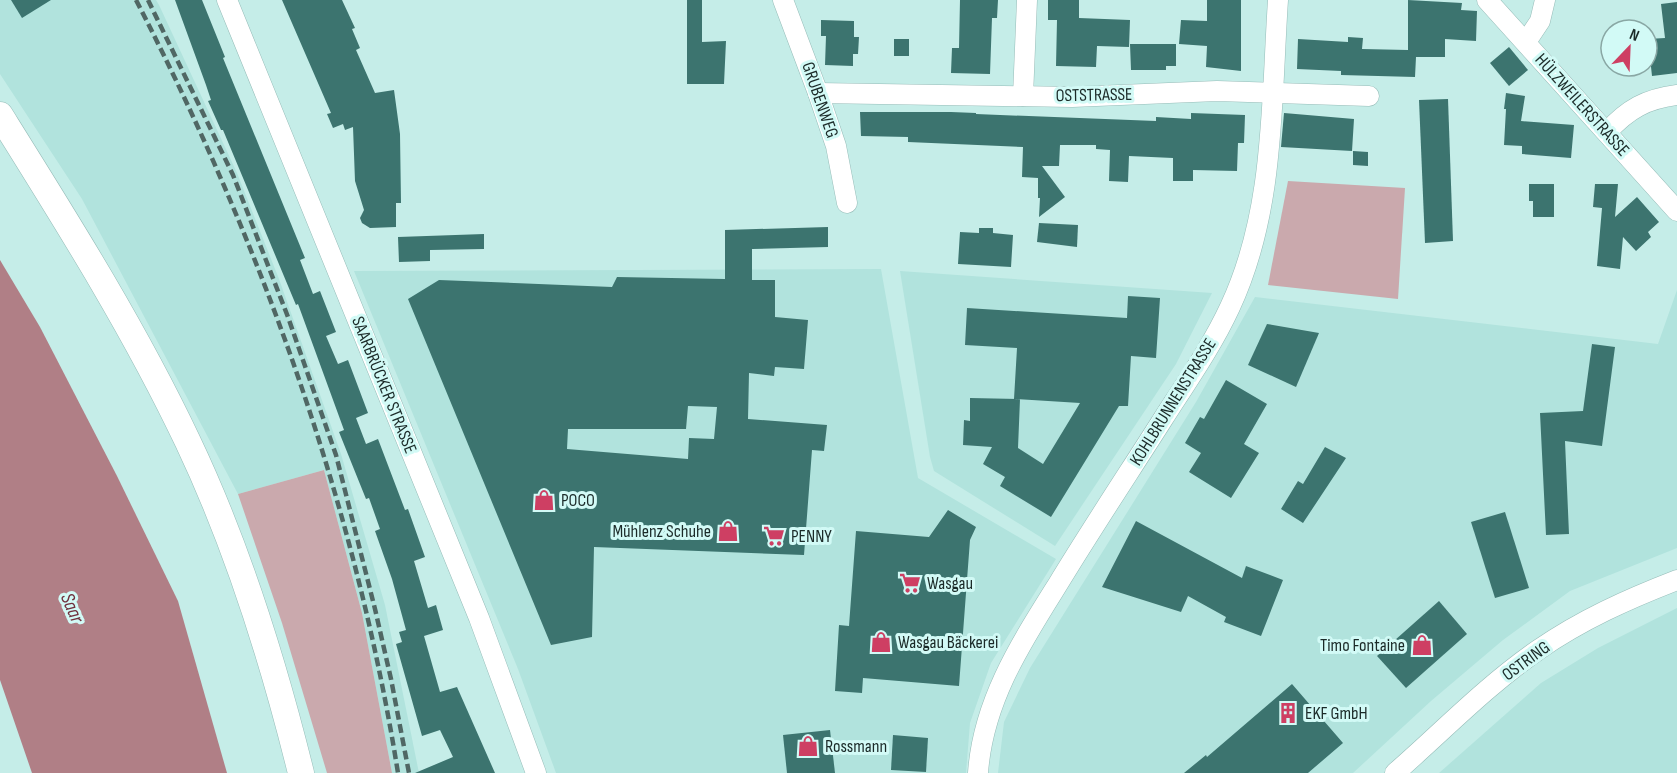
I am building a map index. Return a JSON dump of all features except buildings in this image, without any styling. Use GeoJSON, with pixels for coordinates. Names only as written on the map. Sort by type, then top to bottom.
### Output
{"type":"FeatureCollection","features":[{"type":"Feature","properties":{"kind":"main road"},"geometry":{"type":"LineString","coordinates":[[0,115],[105,286],[189,444],[217,509],[270,657],[301,773]]}},
{"type":"Feature","properties":{"kind":"street","name":"SAARBRÜCKER STRASSE"},"geometry":{"type":"LineString","coordinates":[[227,0],[479,618],[536,773]]}},
{"type":"Feature","properties":{"kind":"street","name":"GRUBENWEG"},"geometry":{"type":"LineString","coordinates":[[783,0],[836,146],[847,203]]}},
{"type":"Feature","properties":{"kind":"street"},"geometry":{"type":"LineString","coordinates":[[1023,96],[1027,0]]}},
{"type":"Feature","properties":{"kind":"street","name":"KOHLBRUNNENSTRASSE"},"geometry":{"type":"LineString","coordinates":[[978,773],[991,706],[1020,645],[1202,358],[1230,307],[1244,273],[1256,235],[1262,205],[1278,0]]}},
{"type":"Feature","properties":{"kind":"street","name":"HÜLZWEILERSTRASSE"},"geometry":{"type":"LineString","coordinates":[[1487,0],[1677,211]]}},
{"type":"Feature","properties":{"kind":"street"},"geometry":{"type":"LineString","coordinates":[[1526,42],[1540,21],[1545,0]]}},
{"type":"Feature","properties":{"kind":"street","name":"OSTSTRASSE"},"geometry":{"type":"LineString","coordinates":[[818,93],[1072,97],[1190,91],[1272,91],[1369,96]]}},
{"type":"Feature","properties":{"kind":"street"},"geometry":{"type":"LineString","coordinates":[[1607,132],[1636,107],[1658,98],[1677,95]]}},
{"type":"Feature","properties":{"kind":"street","name":"OSTRING"},"geometry":{"type":"LineString","coordinates":[[1395,773],[1490,687],[1538,650],[1617,604],[1677,580]]}},
{"type":"Feature","properties":{"kind":"shaded area"},"geometry":{"type":"Polygon","coordinates":[[[0,0],[156,0],[159,5],[237,173],[279,279],[341,454],[385,605],[419,773],[392,773],[362,613],[324,470],[238,494],[82,199],[0,74],[0,0]]]}},
{"type":"Feature","properties":{"kind":"shaded area"},"geometry":{"type":"Polygon","coordinates":[[[1288,181],[1405,188],[1398,299],[1268,285],[1288,181]]]}},
{"type":"Feature","properties":{"kind":"shaded area"},"geometry":{"type":"Polygon","coordinates":[[[881,269],[918,478],[1056,559],[991,663],[970,723],[966,773],[556,773],[518,669],[354,271],[881,269]]]}},
{"type":"Feature","properties":{"kind":"shaded area"},"geometry":{"type":"Polygon","coordinates":[[[900,271],[1212,293],[1176,364],[1055,546],[934,471],[900,271]]]}},
{"type":"Feature","properties":{"kind":"shaded area"},"geometry":{"type":"Polygon","coordinates":[[[1677,290],[1677,548],[1570,591],[1503,640],[1431,701],[1353,773],[998,773],[1004,722],[1030,668],[1196,402],[1255,297],[1658,344],[1677,290]]]}},
{"type":"Feature","properties":{"kind":"shaded area"},"geometry":{"type":"Polygon","coordinates":[[[324,470],[362,613],[392,773],[327,773],[282,623],[238,494],[324,470]]]}},
{"type":"Feature","properties":{"kind":"shaded area"},"geometry":{"type":"Polygon","coordinates":[[[1677,608],[1677,773],[1439,773],[1541,683],[1598,648],[1677,608]]]}},
{"type":"Feature","properties":{"kind":"water","name":"Saar"},"geometry":{"type":"Polygon","coordinates":[[[0,260],[40,327],[178,601],[227,773],[32,773],[0,680],[0,260]]]}},
{"type":"Feature","properties":{"kind":"railway"},"geometry":{"type":"LineString","coordinates":[[136,0],[224,185],[298,376],[329,474],[356,572],[380,672],[398,773]]}},
{"type":"Feature","properties":{"kind":"railway"},"geometry":{"type":"LineString","coordinates":[[148,0],[233,175],[288,317],[336,455],[375,609],[409,773]]}},
{"type":"Feature","properties":{"kind":"place","name":"POCO"},"geometry":{"type":"Point","coordinates":[544,500]}},
{"type":"Feature","properties":{"kind":"place","name":"Mühlenz Schuhe"},"geometry":{"type":"Point","coordinates":[728,531]}},
{"type":"Feature","properties":{"kind":"place","name":"PENNY"},"geometry":{"type":"Point","coordinates":[774,536]}},
{"type":"Feature","properties":{"kind":"place","name":"Wasgau"},"geometry":{"type":"Point","coordinates":[910,583]}},
{"type":"Feature","properties":{"kind":"place","name":"Wasgau Bäckerei"},"geometry":{"type":"Point","coordinates":[881,642]}},
{"type":"Feature","properties":{"kind":"place","name":"Timo Fontaine"},"geometry":{"type":"Point","coordinates":[1422,645]}},
{"type":"Feature","properties":{"kind":"place","name":"EKF GmbH"},"geometry":{"type":"Point","coordinates":[1288,713]}},
{"type":"Feature","properties":{"kind":"place","name":"Rossmann"},"geometry":{"type":"Point","coordinates":[808,746]}}]}
